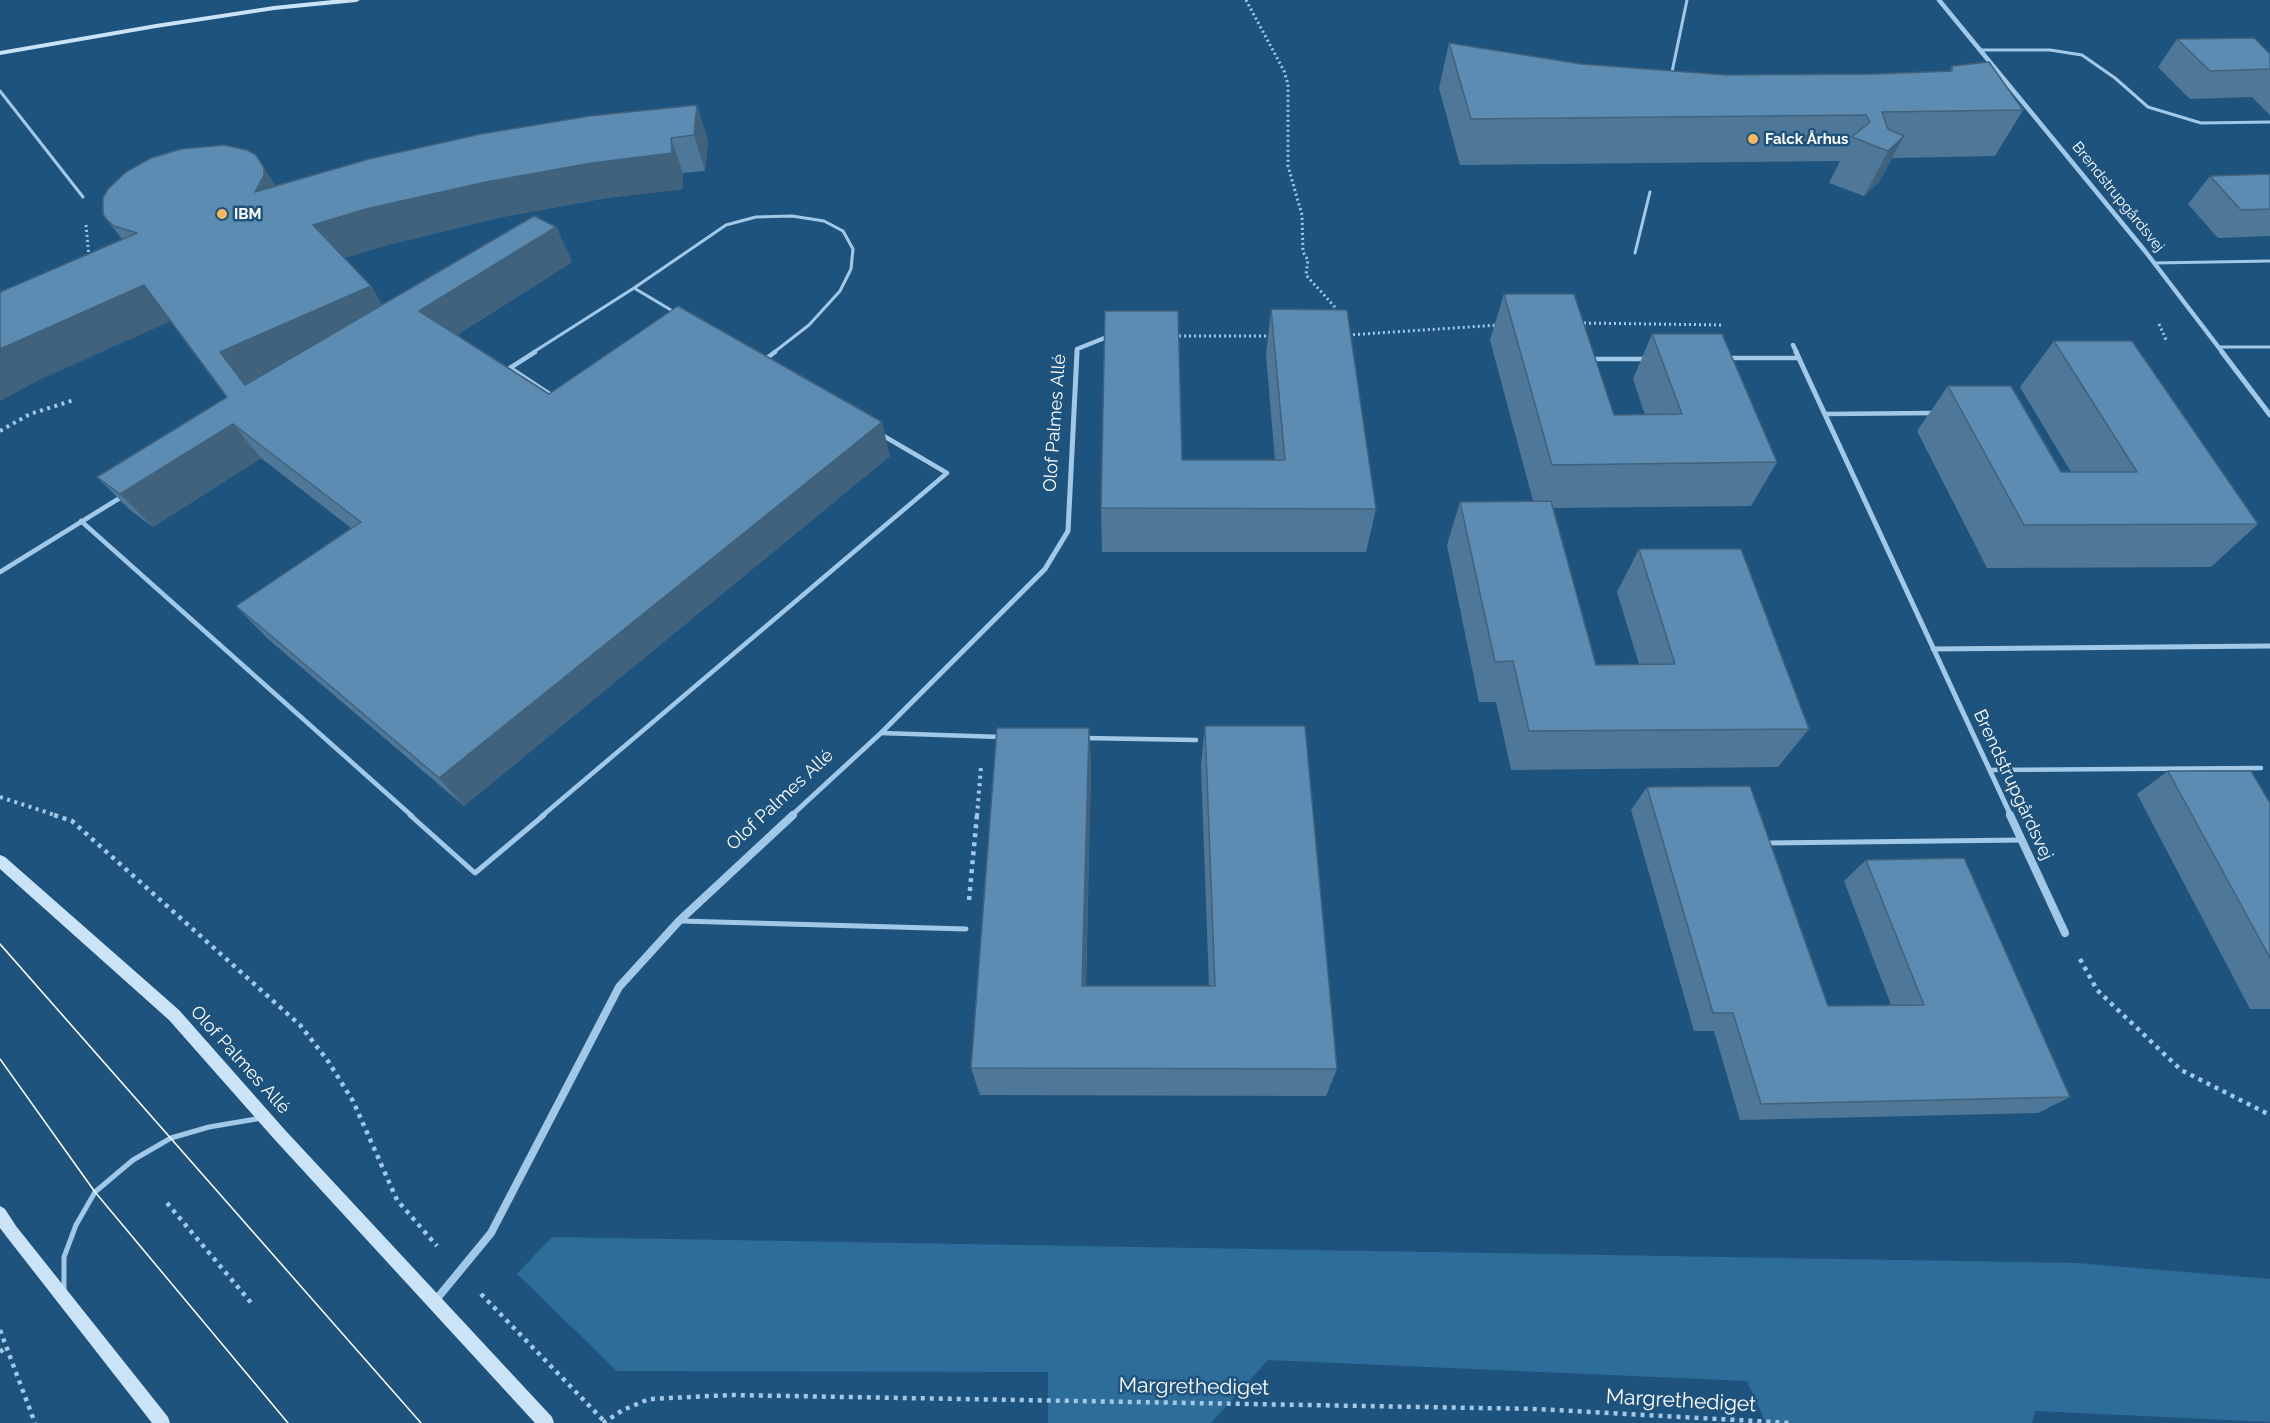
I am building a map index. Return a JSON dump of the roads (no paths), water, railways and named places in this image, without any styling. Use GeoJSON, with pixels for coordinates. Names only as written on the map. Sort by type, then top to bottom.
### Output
{"type":"FeatureCollection","features":[{"type":"Feature","properties":{"kind":"street"},"geometry":{"type":"LineString","coordinates":[[0,53],[274,8],[356,0]]}},
{"type":"Feature","properties":{"kind":"street","name":"Brendstrupgårdsvej"},"geometry":{"type":"LineString","coordinates":[[1939,0],[2154,263],[2270,415]]}},
{"type":"Feature","properties":{"kind":"street","name":"Olof Palmes Allé"},"geometry":{"type":"LineString","coordinates":[[435,1302],[491,1233],[619,987],[679,921],[881,733],[1045,569],[1068,531],[1077,350],[1107,337]]}},
{"type":"Feature","properties":{"kind":"street","name":"Brendstrupgårdsvej"},"geometry":{"type":"LineString","coordinates":[[1792,345],[2065,933]]}},
{"type":"Feature","properties":{"kind":"street"},"geometry":{"type":"LineString","coordinates":[[1933,649],[2270,646]]}},
{"type":"Feature","properties":{"kind":"street","name":"Olof Palmes Allé"},"geometry":{"type":"LineString","coordinates":[[0,861],[174,1015],[264,1117],[546,1423]]}},
{"type":"Feature","properties":{"kind":"street"},"geometry":{"type":"LineString","coordinates":[[0,1214],[162,1423]]}},
{"type":"Feature","properties":{"kind":"lane"},"geometry":{"type":"LineString","coordinates":[[1672,72],[1687,0]]}},
{"type":"Feature","properties":{"kind":"lane"},"geometry":{"type":"LineString","coordinates":[[1980,50],[2050,50],[2082,55],[2115,78],[2148,107],[2201,123],[2270,122]]}},
{"type":"Feature","properties":{"kind":"lane"},"geometry":{"type":"LineString","coordinates":[[0,91],[83,197]]}},
{"type":"Feature","properties":{"kind":"lane"},"geometry":{"type":"LineString","coordinates":[[1635,253],[1650,192]]}},
{"type":"Feature","properties":{"kind":"lane"},"geometry":{"type":"LineString","coordinates":[[556,398],[510,368],[726,225],[756,217],[792,216],[824,221],[843,231],[853,249],[851,269],[840,291],[809,325],[760,363],[770,369]]}},
{"type":"Feature","properties":{"kind":"lane"},"geometry":{"type":"LineString","coordinates":[[2154,263],[2270,261]]}},
{"type":"Feature","properties":{"kind":"lane"},"geometry":{"type":"LineString","coordinates":[[634,288],[680,315]]}},
{"type":"Feature","properties":{"kind":"lane"},"geometry":{"type":"LineString","coordinates":[[2218,347],[2270,347]]}},
{"type":"Feature","properties":{"kind":"lane"},"geometry":{"type":"LineString","coordinates":[[1719,358],[1799,358]]}},
{"type":"Feature","properties":{"kind":"lane"},"geometry":{"type":"LineString","coordinates":[[1593,359],[1650,359]]}},
{"type":"Feature","properties":{"kind":"lane"},"geometry":{"type":"LineString","coordinates":[[1825,414],[1937,413]]}},
{"type":"Feature","properties":{"kind":"lane"},"geometry":{"type":"LineString","coordinates":[[81,521],[475,873],[946,473],[878,432]]}},
{"type":"Feature","properties":{"kind":"lane"},"geometry":{"type":"LineString","coordinates":[[0,572],[131,491]]}},
{"type":"Feature","properties":{"kind":"lane"},"geometry":{"type":"LineString","coordinates":[[881,733],[1008,737]]}},
{"type":"Feature","properties":{"kind":"lane"},"geometry":{"type":"LineString","coordinates":[[1078,738],[1196,740]]}},
{"type":"Feature","properties":{"kind":"lane"},"geometry":{"type":"LineString","coordinates":[[1990,770],[2261,768]]}},
{"type":"Feature","properties":{"kind":"lane"},"geometry":{"type":"LineString","coordinates":[[1768,843],[2022,840]]}},
{"type":"Feature","properties":{"kind":"lane"},"geometry":{"type":"LineString","coordinates":[[679,921],[966,929]]}},
{"type":"Feature","properties":{"kind":"lane"},"geometry":{"type":"LineString","coordinates":[[64,1296],[64,1257],[76,1225],[95,1192],[133,1160],[171,1138],[209,1127],[264,1117]]}},
{"type":"Feature","properties":{"kind":"tram line"},"geometry":{"type":"LineString","coordinates":[[0,944],[421,1423]]}},
{"type":"Feature","properties":{"kind":"tram line"},"geometry":{"type":"LineString","coordinates":[[0,1059],[95,1192],[288,1423]]}},
{"type":"Feature","properties":{"kind":"place","name":"Falck Århus"},"geometry":{"type":"Point","coordinates":[1753,139]}},
{"type":"Feature","properties":{"kind":"place","name":"IBM"},"geometry":{"type":"Point","coordinates":[222,214]}}]}
